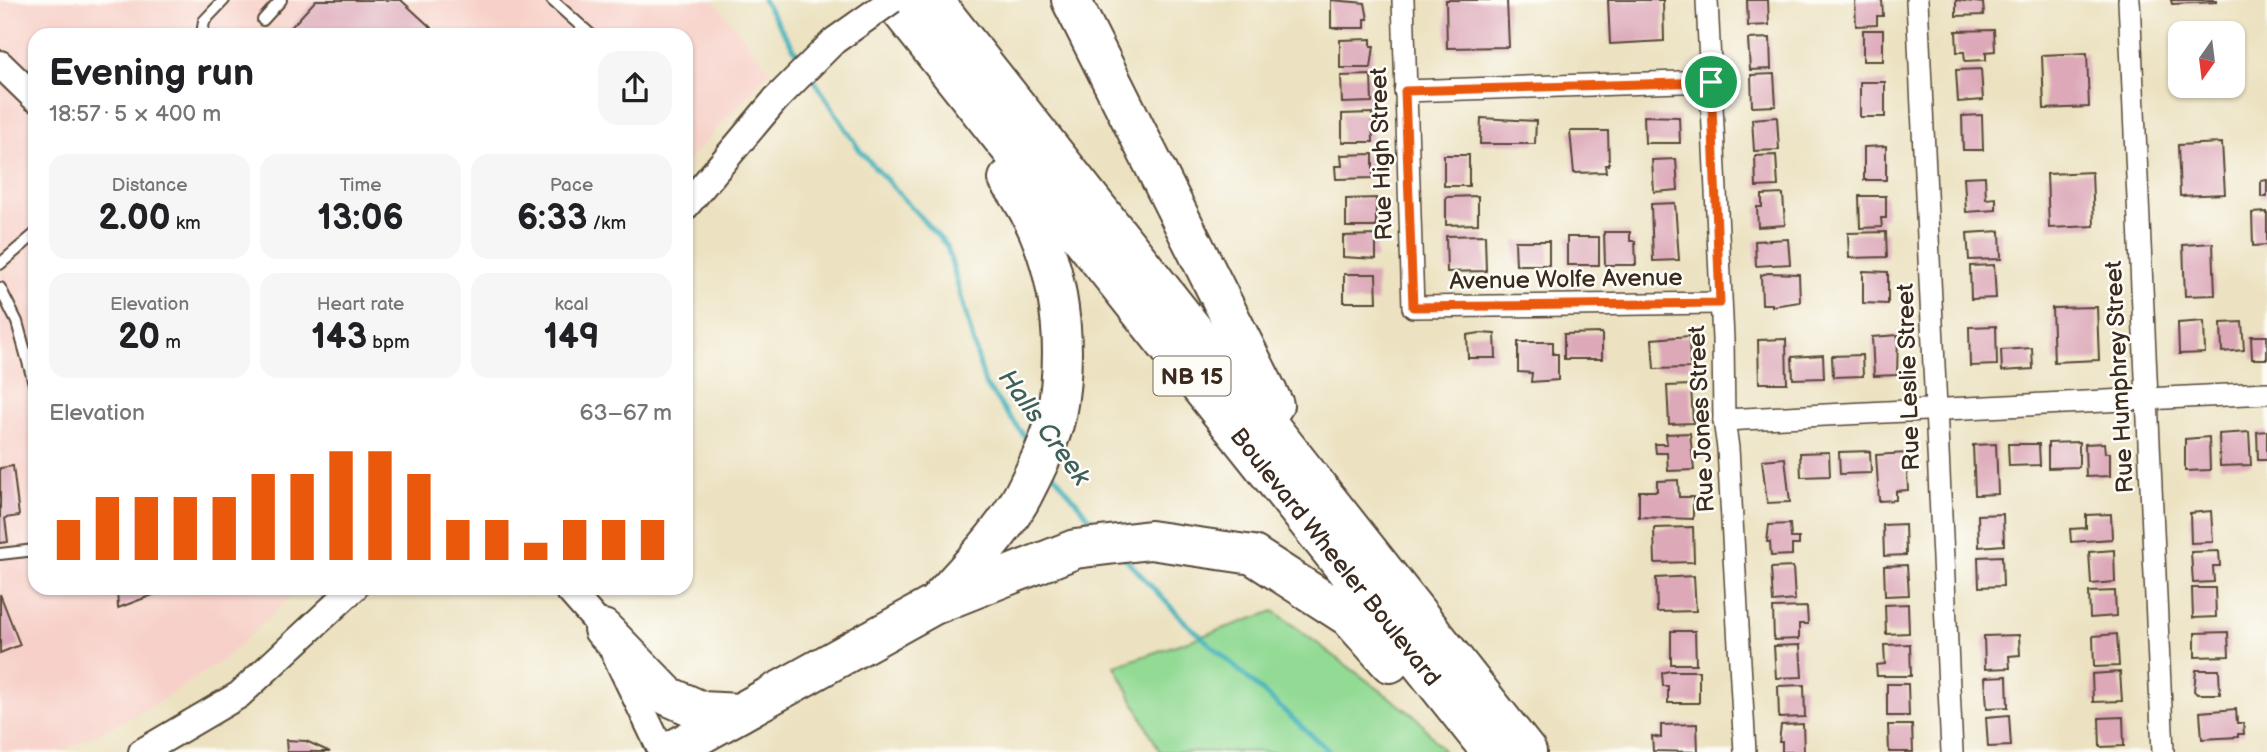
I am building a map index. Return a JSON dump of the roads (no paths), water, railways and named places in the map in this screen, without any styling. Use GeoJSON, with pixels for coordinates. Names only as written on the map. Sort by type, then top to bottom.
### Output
{"type":"FeatureCollection","features":[{"type":"Feature","properties":{"kind":"highway"},"geometry":{"type":"LineString","coordinates":[[872,0],[1029,207],[1057,287],[1063,354],[1055,418],[1027,488],[986,549],[934,605]]}},
{"type":"Feature","properties":{"kind":"highway","name":"Boulevard Wheeler Boulevard"},"geometry":{"type":"LineString","coordinates":[[892,0],[1491,752]]}},
{"type":"Feature","properties":{"kind":"highway","name":"Boulevard Wheeler Boulevard"},"geometry":{"type":"LineString","coordinates":[[933,0],[1527,752]]}},
{"type":"Feature","properties":{"kind":"highway"},"geometry":{"type":"LineString","coordinates":[[1071,0],[1280,418],[1541,752]]}},
{"type":"Feature","properties":{"kind":"highway"},"geometry":{"type":"LineString","coordinates":[[1081,0],[1090,37]]}},
{"type":"Feature","properties":{"kind":"highway"},"geometry":{"type":"LineString","coordinates":[[669,752],[934,605],[1074,549],[1150,540],[1253,555],[1349,617],[1472,752]]}},
{"type":"Feature","properties":{"kind":"highway"},"geometry":{"type":"LineString","coordinates":[[603,629],[668,696],[702,711],[739,713]]}},
{"type":"Feature","properties":{"kind":"street"},"geometry":{"type":"LineString","coordinates":[[693,198],[776,99],[834,41],[892,0]]}},
{"type":"Feature","properties":{"kind":"street","name":"Rue High Street"},"geometry":{"type":"LineString","coordinates":[[1403,0],[1413,307]]}},
{"type":"Feature","properties":{"kind":"street","name":"Rue Jones Street"},"geometry":{"type":"LineString","coordinates":[[1707,0],[1724,420],[1728,448],[1745,752]]}},
{"type":"Feature","properties":{"kind":"street","name":"Rue Leslie Street"},"geometry":{"type":"LineString","coordinates":[[1917,0],[1952,752]]}},
{"type":"Feature","properties":{"kind":"street","name":"Rue Humphrey Street"},"geometry":{"type":"LineString","coordinates":[[2129,0],[2163,752]]}},
{"type":"Feature","properties":{"kind":"street"},"geometry":{"type":"LineString","coordinates":[[0,64],[28,91]]}},
{"type":"Feature","properties":{"kind":"street"},"geometry":{"type":"LineString","coordinates":[[1405,91],[1711,82]]}},
{"type":"Feature","properties":{"kind":"street","name":"Avenue Wolfe Avenue"},"geometry":{"type":"LineString","coordinates":[[1413,307],[1720,303]]}},
{"type":"Feature","properties":{"kind":"street"},"geometry":{"type":"LineString","coordinates":[[1724,420],[2267,393]]}},
{"type":"Feature","properties":{"kind":"street"},"geometry":{"type":"LineString","coordinates":[[142,752],[239,695],[346,595]]}},
{"type":"Feature","properties":{"kind":"street"},"geometry":{"type":"LineString","coordinates":[[573,595],[603,629],[662,752]]}},
{"type":"Feature","properties":{"kind":"lane"},"geometry":{"type":"LineString","coordinates":[[203,28],[204,21],[224,0]]}},
{"type":"Feature","properties":{"kind":"lane"},"geometry":{"type":"LineString","coordinates":[[263,20],[281,0]]}},
{"type":"Feature","properties":{"kind":"lane"},"geometry":{"type":"LineString","coordinates":[[552,0],[583,28]]}},
{"type":"Feature","properties":{"kind":"lane"},"geometry":{"type":"LineString","coordinates":[[0,264],[28,239]]}},
{"type":"Feature","properties":{"kind":"lane"},"geometry":{"type":"LineString","coordinates":[[0,288],[18,322],[28,360]]}},
{"type":"Feature","properties":{"kind":"lane"},"geometry":{"type":"LineString","coordinates":[[0,554],[28,551]]}},
{"type":"Feature","properties":{"kind":"waterway","name":"Halls Creek"},"geometry":{"type":"LineString","coordinates":[[763,0],[802,61]]}},
{"type":"Feature","properties":{"kind":"waterway","name":"Halls Creek"},"geometry":{"type":"LineString","coordinates":[[811,75],[861,152],[947,246],[985,384],[1031,445]]}},
{"type":"Feature","properties":{"kind":"waterway","name":"Halls Creek"},"geometry":{"type":"LineString","coordinates":[[1052,472],[1101,532]]}},
{"type":"Feature","properties":{"kind":"waterway","name":"Halls Creek"},"geometry":{"type":"LineString","coordinates":[[1124,557],[1185,622],[1330,752]]}}]}
